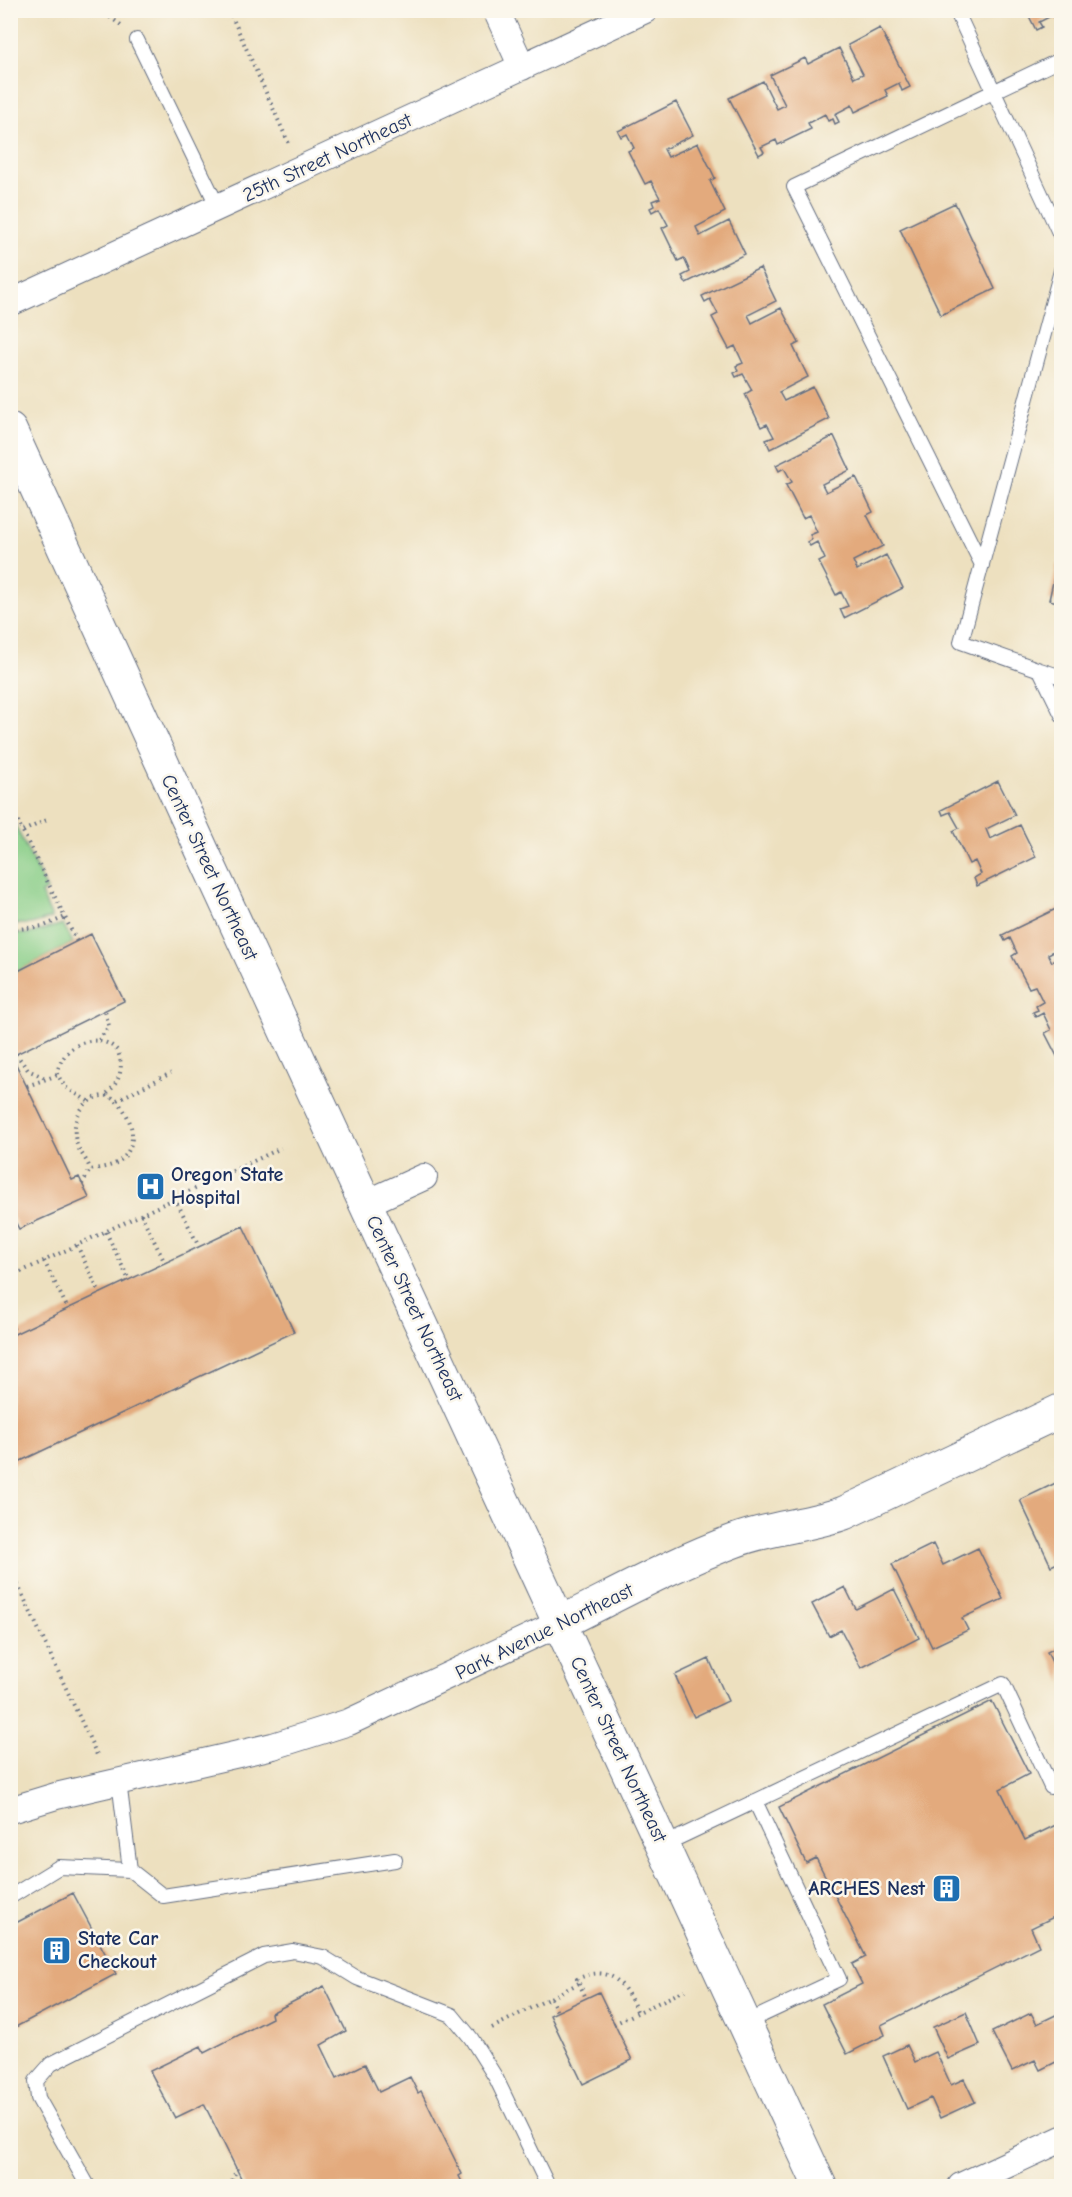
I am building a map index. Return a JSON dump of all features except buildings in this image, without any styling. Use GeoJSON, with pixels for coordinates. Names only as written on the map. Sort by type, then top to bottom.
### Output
{"type":"FeatureCollection","features":[{"type":"Feature","properties":{"kind":"main road","name":"Center Street Northeast"},"geometry":{"type":"LineString","coordinates":[[10,430],[820,2187]]}},
{"type":"Feature","properties":{"kind":"main road","name":"Park Avenue Northeast"},"geometry":{"type":"LineString","coordinates":[[560,1623],[735,1540],[777,1529],[817,1523],[844,1513],[1062,1410]]}},
{"type":"Feature","properties":{"kind":"street"},"geometry":{"type":"LineString","coordinates":[[496,10],[522,67]]}},
{"type":"Feature","properties":{"kind":"street","name":"25th Street Northeast"},"geometry":{"type":"LineString","coordinates":[[10,303],[645,10]]}},
{"type":"Feature","properties":{"kind":"street"},"geometry":{"type":"LineString","coordinates":[[367,1203],[424,1177]]}},
{"type":"Feature","properties":{"kind":"street","name":"Park Avenue Northeast"},"geometry":{"type":"LineString","coordinates":[[10,1810],[119,1781],[273,1746],[349,1722],[560,1623]]}},
{"type":"Feature","properties":{"kind":"street"},"geometry":{"type":"LineString","coordinates":[[961,2187],[1062,2139]]}},
{"type":"Feature","properties":{"kind":"lane"},"geometry":{"type":"LineString","coordinates":[[956,10],[1062,239]]}},
{"type":"Feature","properties":{"kind":"lane"},"geometry":{"type":"LineString","coordinates":[[137,40],[218,207]]}},
{"type":"Feature","properties":{"kind":"lane"},"geometry":{"type":"LineString","coordinates":[[982,564],[794,187],[1062,59]]}},
{"type":"Feature","properties":{"kind":"lane"},"geometry":{"type":"LineString","coordinates":[[1062,267],[961,642],[1062,677]]}},
{"type":"Feature","properties":{"kind":"lane"},"geometry":{"type":"LineString","coordinates":[[1040,670],[1062,716]]}},
{"type":"Feature","properties":{"kind":"lane"},"geometry":{"type":"LineString","coordinates":[[663,1845],[1003,1684],[1051,1787]]}},
{"type":"Feature","properties":{"kind":"lane"},"geometry":{"type":"LineString","coordinates":[[119,1781],[130,1870]]}},
{"type":"Feature","properties":{"kind":"lane"},"geometry":{"type":"LineString","coordinates":[[745,2023],[839,1979],[754,1801]]}},
{"type":"Feature","properties":{"kind":"lane"},"geometry":{"type":"LineString","coordinates":[[10,1897],[59,1867],[130,1870],[162,1896],[395,1860]]}},
{"type":"Feature","properties":{"kind":"lane"},"geometry":{"type":"LineString","coordinates":[[88,2187],[38,2098],[36,2080],[51,2064],[264,1956],[293,1951],[323,1957],[357,1978],[452,2015],[471,2038],[496,2078],[548,2187]]}},
{"type":"Feature","properties":{"kind":"path"},"geometry":{"type":"LineString","coordinates":[[229,10],[301,169]]}},
{"type":"Feature","properties":{"kind":"path"},"geometry":{"type":"LineString","coordinates":[[10,805],[77,942]]}},
{"type":"Feature","properties":{"kind":"path"},"geometry":{"type":"LineString","coordinates":[[23,831],[49,819]]}},
{"type":"Feature","properties":{"kind":"path"},"geometry":{"type":"LineString","coordinates":[[10,930],[44,926],[65,917]]}},
{"type":"Feature","properties":{"kind":"path"},"geometry":{"type":"LineString","coordinates":[[98,1041],[107,1032],[109,1026],[105,1011]]}},
{"type":"Feature","properties":{"kind":"path"},"geometry":{"type":"LineString","coordinates":[[88,1101],[64,1087],[58,1075],[58,1066],[65,1053],[78,1044],[98,1041],[111,1044],[117,1050],[122,1064],[116,1083],[104,1095],[88,1101],[76,1120],[75,1134],[79,1149],[90,1170]]}},
{"type":"Feature","properties":{"kind":"path"},"geometry":{"type":"LineString","coordinates":[[16,1054],[28,1070],[45,1078]]}},
{"type":"Feature","properties":{"kind":"path"},"geometry":{"type":"LineString","coordinates":[[117,1100],[171,1073]]}},
{"type":"Feature","properties":{"kind":"path"},"geometry":{"type":"LineString","coordinates":[[27,1086],[58,1075]]}},
{"type":"Feature","properties":{"kind":"path"},"geometry":{"type":"LineString","coordinates":[[82,1185],[90,1170],[118,1162],[130,1147],[131,1125],[117,1100],[104,1095]]}},
{"type":"Feature","properties":{"kind":"path"},"geometry":{"type":"LineString","coordinates":[[10,1277],[281,1148]]}},
{"type":"Feature","properties":{"kind":"path"},"geometry":{"type":"LineString","coordinates":[[176,1198],[199,1247]]}},
{"type":"Feature","properties":{"kind":"path"},"geometry":{"type":"LineString","coordinates":[[141,1214],[165,1263]]}},
{"type":"Feature","properties":{"kind":"path"},"geometry":{"type":"LineString","coordinates":[[106,1232],[129,1280]]}},
{"type":"Feature","properties":{"kind":"path"},"geometry":{"type":"LineString","coordinates":[[77,1245],[100,1294]]}},
{"type":"Feature","properties":{"kind":"path"},"geometry":{"type":"LineString","coordinates":[[44,1261],[68,1309]]}},
{"type":"Feature","properties":{"kind":"path"},"geometry":{"type":"LineString","coordinates":[[10,1323],[16,1334]]}},
{"type":"Feature","properties":{"kind":"path"},"geometry":{"type":"LineString","coordinates":[[10,1568],[94,1743],[98,1754],[98,1764]]}},
{"type":"Feature","properties":{"kind":"path"},"geometry":{"type":"LineString","coordinates":[[586,1998],[577,1979],[591,1972],[604,1973],[618,1981],[638,2013]]}},
{"type":"Feature","properties":{"kind":"path"},"geometry":{"type":"LineString","coordinates":[[471,2038],[579,1983]]}},
{"type":"Feature","properties":{"kind":"path"},"geometry":{"type":"LineString","coordinates":[[614,2024],[685,1990]]}},
{"type":"Feature","properties":{"kind":"path"},"geometry":{"type":"LineString","coordinates":[[551,1998],[557,2012]]}},
{"type":"Feature","properties":{"kind":"path"},"geometry":{"type":"LineString","coordinates":[[230,2187],[237,2168]]}},
{"type":"Feature","properties":{"kind":"green space"},"geometry":{"type":"Polygon","coordinates":[[[10,815],[47,890],[41,893],[52,918],[31,924],[11,924],[10,815]]]}},
{"type":"Feature","properties":{"kind":"green space"},"geometry":{"type":"Polygon","coordinates":[[[63,924],[73,943],[11,975],[11,933],[29,934],[63,924]]]}},
{"type":"Feature","properties":{"kind":"place","name":"Oregon State Hospital"},"geometry":{"type":"Point","coordinates":[150,1186]}},
{"type":"Feature","properties":{"kind":"place","name":"ARCHES Nest"},"geometry":{"type":"Point","coordinates":[946,1888]}},
{"type":"Feature","properties":{"kind":"place","name":"State Car Checkout"},"geometry":{"type":"Point","coordinates":[57,1950]}}]}
